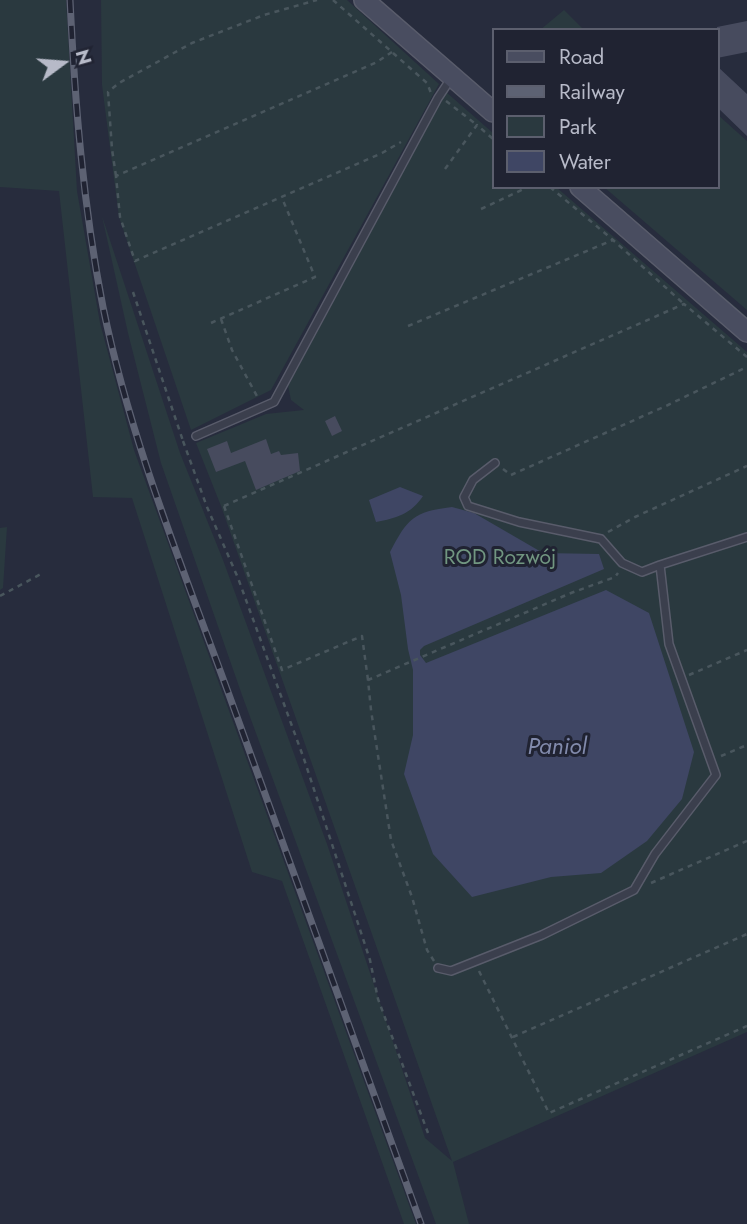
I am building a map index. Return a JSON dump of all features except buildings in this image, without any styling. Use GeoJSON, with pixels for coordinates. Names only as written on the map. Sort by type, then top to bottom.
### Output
{"type":"FeatureCollection","features":[{"type":"Feature","properties":{"kind":"street"},"geometry":{"type":"LineString","coordinates":[[364,0],[491,110]]}},
{"type":"Feature","properties":{"kind":"street"},"geometry":{"type":"LineString","coordinates":[[582,189],[747,332]]}},
{"type":"Feature","properties":{"kind":"lane"},"geometry":{"type":"LineString","coordinates":[[196,436],[263,407],[276,398],[452,77]]}},
{"type":"Feature","properties":{"kind":"lane"},"geometry":{"type":"LineString","coordinates":[[495,463],[473,480],[464,497],[468,506],[519,522],[601,539],[622,563],[642,572],[747,537]]}},
{"type":"Feature","properties":{"kind":"lane"},"geometry":{"type":"LineString","coordinates":[[438,968],[451,971],[542,935],[634,890],[654,854],[716,775],[670,644],[660,565]]}},
{"type":"Feature","properties":{"kind":"path"},"geometry":{"type":"LineString","coordinates":[[317,0],[264,15],[192,43],[119,83],[108,92],[111,149],[120,217],[135,261],[282,198],[404,141]]}},
{"type":"Feature","properties":{"kind":"path"},"geometry":{"type":"LineString","coordinates":[[333,0],[427,83],[428,97]]}},
{"type":"Feature","properties":{"kind":"path"},"geometry":{"type":"LineString","coordinates":[[116,176],[377,62],[392,52]]}},
{"type":"Feature","properties":{"kind":"path"},"geometry":{"type":"LineString","coordinates":[[428,91],[491,137]]}},
{"type":"Feature","properties":{"kind":"path"},"geometry":{"type":"LineString","coordinates":[[445,169],[477,125]]}},
{"type":"Feature","properties":{"kind":"path"},"geometry":{"type":"LineString","coordinates":[[481,209],[524,189]]}},
{"type":"Feature","properties":{"kind":"path"},"geometry":{"type":"LineString","coordinates":[[552,189],[747,358]]}},
{"type":"Feature","properties":{"kind":"path"},"geometry":{"type":"LineString","coordinates":[[211,323],[315,277],[282,198]]}},
{"type":"Feature","properties":{"kind":"path"},"geometry":{"type":"LineString","coordinates":[[408,326],[613,240]]}},
{"type":"Feature","properties":{"kind":"path"},"geometry":{"type":"LineString","coordinates":[[133,292],[206,507],[238,578],[304,759],[370,960],[377,999],[428,1133]]}},
{"type":"Feature","properties":{"kind":"path"},"geometry":{"type":"LineString","coordinates":[[438,968],[427,950],[412,897],[391,840],[362,636],[282,670],[223,506],[684,304]]}},
{"type":"Feature","properties":{"kind":"path"},"geometry":{"type":"LineString","coordinates":[[221,318],[232,350],[263,407]]}},
{"type":"Feature","properties":{"kind":"path"},"geometry":{"type":"LineString","coordinates":[[495,463],[511,475],[747,367]]}},
{"type":"Feature","properties":{"kind":"path"},"geometry":{"type":"LineString","coordinates":[[183,441],[196,436]]}},
{"type":"Feature","properties":{"kind":"path"},"geometry":{"type":"LineString","coordinates":[[601,539],[603,534],[635,517],[747,466]]}},
{"type":"Feature","properties":{"kind":"path"},"geometry":{"type":"LineString","coordinates":[[368,680],[571,593],[615,578],[622,563]]}},
{"type":"Feature","properties":{"kind":"path"},"geometry":{"type":"LineString","coordinates":[[0,596],[41,574]]}},
{"type":"Feature","properties":{"kind":"path"},"geometry":{"type":"LineString","coordinates":[[682,678],[747,650]]}},
{"type":"Feature","properties":{"kind":"path"},"geometry":{"type":"LineString","coordinates":[[710,760],[747,745]]}},
{"type":"Feature","properties":{"kind":"path"},"geometry":{"type":"LineString","coordinates":[[634,890],[747,841]]}},
{"type":"Feature","properties":{"kind":"path"},"geometry":{"type":"LineString","coordinates":[[512,1038],[747,934]]}},
{"type":"Feature","properties":{"kind":"path"},"geometry":{"type":"LineString","coordinates":[[474,962],[549,1113],[747,1026]]}},
{"type":"Feature","properties":{"kind":"green space"},"geometry":{"type":"Polygon","coordinates":[[[0,0],[66,0],[77,191],[100,323],[134,450],[416,1224],[404,1224],[282,881],[252,872],[132,498],[93,497],[59,191],[0,187],[0,0]]]}},
{"type":"Feature","properties":{"kind":"green space"},"geometry":{"type":"Polygon","coordinates":[[[101,0],[347,0],[439,84],[271,390],[191,430],[119,217],[102,85],[101,0]]]}},
{"type":"Feature","properties":{"kind":"green space"},"geometry":{"type":"Polygon","coordinates":[[[564,10],[582,28],[542,28],[564,10]]]}},
{"type":"Feature","properties":{"kind":"green space","name":"ROD Rozwój"},"geometry":{"type":"Polygon","coordinates":[[[446,92],[491,131],[491,189],[558,189],[747,352],[747,1032],[453,1162],[469,1224],[436,1224],[242,695],[161,463],[102,216],[180,453],[223,560],[327,844],[425,1138],[452,1161],[221,506],[196,443],[266,414],[304,410],[291,400],[288,386],[446,92]]]}},
{"type":"Feature","properties":{"kind":"green space"},"geometry":{"type":"Polygon","coordinates":[[[719,116],[747,141],[747,310],[606,189],[719,189],[719,116]]]}},
{"type":"Feature","properties":{"kind":"green space"},"geometry":{"type":"Polygon","coordinates":[[[593,189],[598,189],[747,317],[747,322],[593,189]]]}},
{"type":"Feature","properties":{"kind":"green space"},"geometry":{"type":"Polygon","coordinates":[[[7,527],[3,588],[0,590],[0,528],[7,527]]]}},
{"type":"Feature","properties":{"kind":"water"},"geometry":{"type":"Polygon","coordinates":[[[400,487],[423,496],[414,507],[403,514],[376,522],[369,500],[400,487]]]}},
{"type":"Feature","properties":{"kind":"water","name":"Paniol"},"geometry":{"type":"Polygon","coordinates":[[[452,507],[474,513],[543,553],[599,554],[604,569],[424,646],[420,655],[426,663],[606,590],[649,613],[694,752],[682,799],[647,841],[601,873],[551,877],[472,897],[433,854],[404,774],[413,735],[413,670],[401,595],[390,552],[402,531],[413,519],[428,511],[452,507]]]}},
{"type":"Feature","properties":{"kind":"railway"},"geometry":{"type":"LineString","coordinates":[[70,0],[77,116],[90,230],[103,307],[127,405],[175,550],[421,1224]]}}]}
